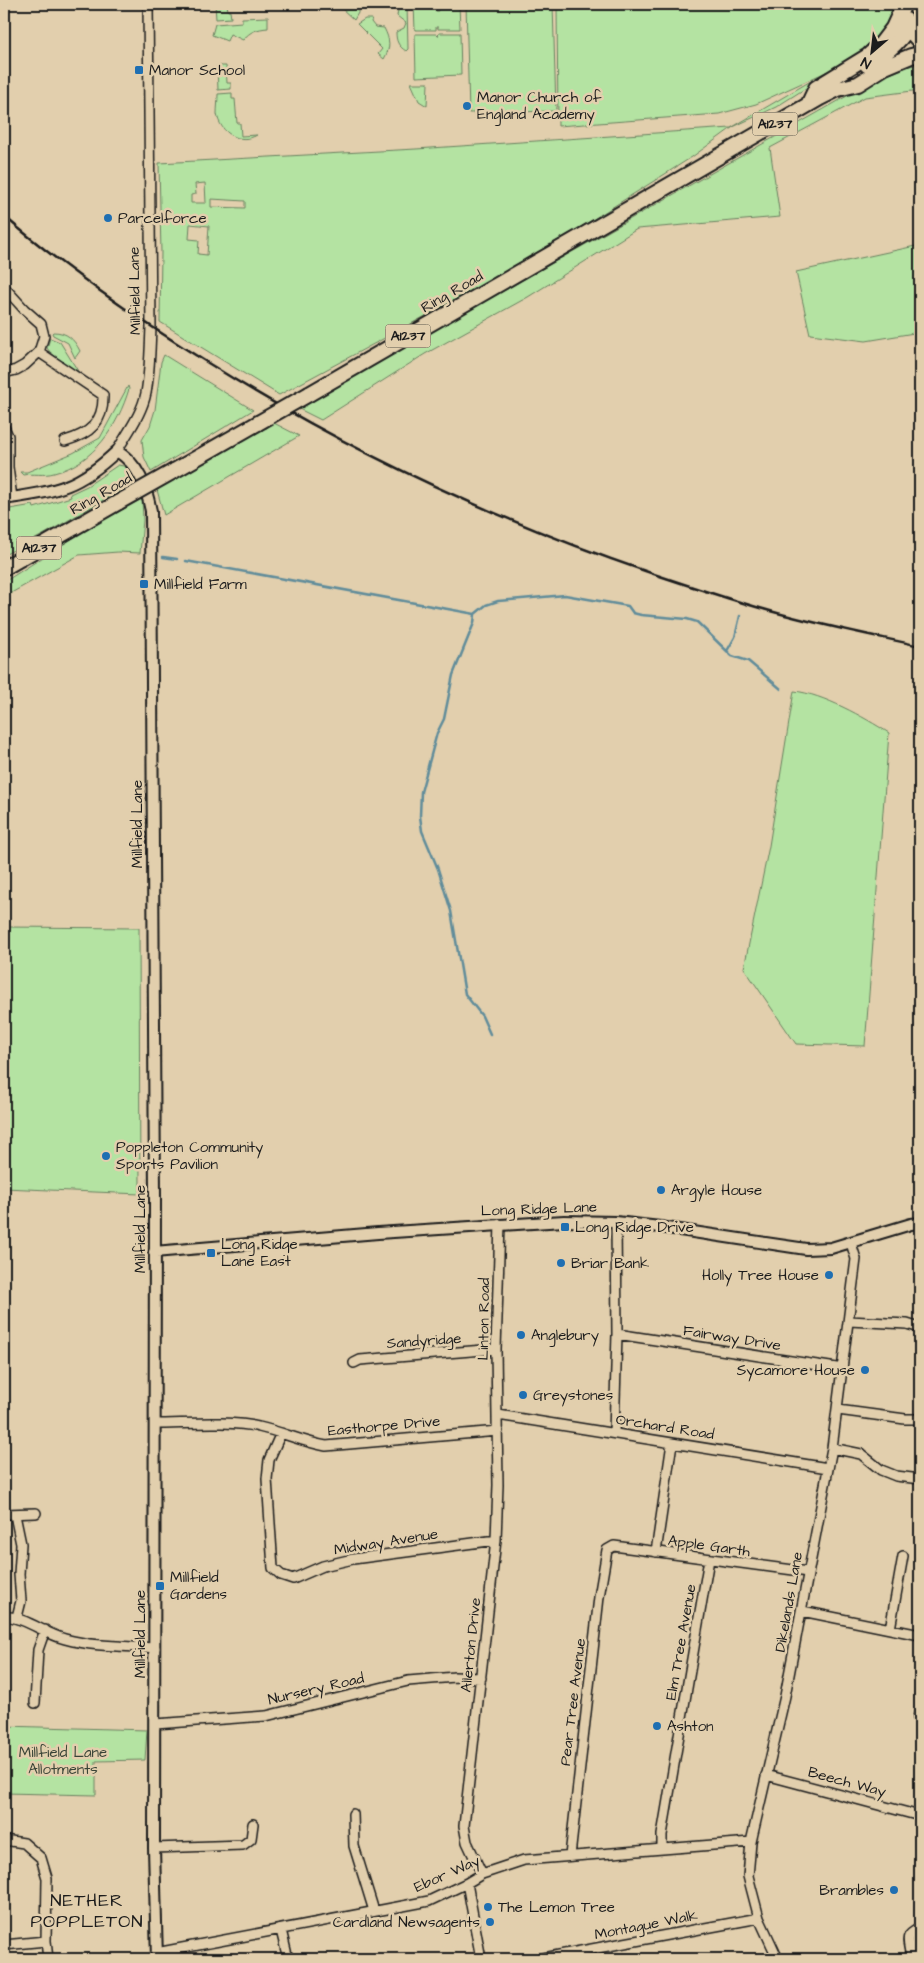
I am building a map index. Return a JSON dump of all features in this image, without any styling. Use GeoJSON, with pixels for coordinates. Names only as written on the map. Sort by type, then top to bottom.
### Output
{"type":"FeatureCollection","features":[{"type":"Feature","properties":{"kind":"highway"},"geometry":{"type":"LineString","coordinates":[[905,4],[908,27],[920,42]]}},
{"type":"Feature","properties":{"kind":"highway"},"geometry":{"type":"LineString","coordinates":[[808,105],[816,88],[868,56],[885,40],[894,28],[905,4]]}},
{"type":"Feature","properties":{"kind":"highway","name":"Ring Road"},"geometry":{"type":"LineString","coordinates":[[838,89],[852,75],[892,49],[900,41],[908,27]]}},
{"type":"Feature","properties":{"kind":"highway","name":"Ring Road"},"geometry":{"type":"LineString","coordinates":[[4,568],[808,105],[838,89],[858,84],[885,67],[920,54]]}},
{"type":"Feature","properties":{"kind":"street","name":"Millfield Lane"},"geometry":{"type":"LineString","coordinates":[[8,498],[52,491],[90,474],[116,451],[135,421],[146,394],[151,327],[148,4]]}},
{"type":"Feature","properties":{"kind":"street"},"geometry":{"type":"LineString","coordinates":[[4,287],[24,310],[41,324],[44,336],[39,352],[16,370],[4,373]]}},
{"type":"Feature","properties":{"kind":"street"},"geometry":{"type":"LineString","coordinates":[[39,352],[103,395],[104,405],[101,417],[90,429],[76,438],[65,441]]}},
{"type":"Feature","properties":{"kind":"street"},"geometry":{"type":"LineString","coordinates":[[4,427],[8,436],[8,498]]}},
{"type":"Feature","properties":{"kind":"street","name":"Millfield Lane"},"geometry":{"type":"LineString","coordinates":[[116,451],[130,460],[139,473],[151,511],[155,1197],[154,1848],[156,1956]]}},
{"type":"Feature","properties":{"kind":"street","name":"Long Ridge Lane"},"geometry":{"type":"LineString","coordinates":[[154,1252],[500,1224],[564,1221],[616,1222],[806,1249],[831,1248],[920,1223]]}},
{"type":"Feature","properties":{"kind":"street"},"geometry":{"type":"LineString","coordinates":[[614,1433],[617,1334],[616,1222]]}},
{"type":"Feature","properties":{"kind":"street","name":"Linton Road"},"geometry":{"type":"LineString","coordinates":[[498,1415],[496,1349],[500,1224]]}},
{"type":"Feature","properties":{"kind":"street","name":"Dikelands Lane"},"geometry":{"type":"LineString","coordinates":[[778,1959],[759,1918],[748,1876],[751,1842],[786,1696],[832,1448],[856,1259],[851,1243]]}},
{"type":"Feature","properties":{"kind":"street"},"geometry":{"type":"LineString","coordinates":[[849,1321],[907,1324],[920,1328]]}},
{"type":"Feature","properties":{"kind":"street","name":"Fairway Drive"},"geometry":{"type":"LineString","coordinates":[[617,1334],[843,1369]]}},
{"type":"Feature","properties":{"kind":"street","name":"Sandyridge"},"geometry":{"type":"LineString","coordinates":[[354,1364],[360,1360],[496,1349]]}},
{"type":"Feature","properties":{"kind":"street"},"geometry":{"type":"LineString","coordinates":[[838,1410],[905,1419],[920,1419]]}},
{"type":"Feature","properties":{"kind":"street","name":"Orchard Road"},"geometry":{"type":"LineString","coordinates":[[498,1415],[828,1468]]}},
{"type":"Feature","properties":{"kind":"street","name":"Allerton Drive"},"geometry":{"type":"LineString","coordinates":[[482,1874],[467,1842],[464,1826],[496,1540],[498,1415]]}},
{"type":"Feature","properties":{"kind":"street","name":"Easthorpe Drive"},"geometry":{"type":"LineString","coordinates":[[155,1424],[258,1426],[305,1442],[326,1446],[498,1431]]}},
{"type":"Feature","properties":{"kind":"street","name":"Midway Avenue"},"geometry":{"type":"LineString","coordinates":[[281,1433],[269,1460],[267,1479],[273,1568],[281,1575],[293,1578],[323,1566],[353,1558],[496,1540]]}},
{"type":"Feature","properties":{"kind":"street"},"geometry":{"type":"LineString","coordinates":[[656,1552],[672,1443]]}},
{"type":"Feature","properties":{"kind":"street"},"geometry":{"type":"LineString","coordinates":[[832,1448],[860,1454],[881,1470],[896,1476],[920,1479]]}},
{"type":"Feature","properties":{"kind":"street"},"geometry":{"type":"LineString","coordinates":[[4,1514],[36,1513]]}},
{"type":"Feature","properties":{"kind":"street"},"geometry":{"type":"LineString","coordinates":[[16,1515],[21,1544],[19,1574],[21,1601],[17,1617]]}},
{"type":"Feature","properties":{"kind":"street","name":"Apple Garth"},"geometry":{"type":"LineString","coordinates":[[607,1550],[614,1546],[758,1567],[808,1572]]}},
{"type":"Feature","properties":{"kind":"street","name":"Pear Tree Avenue"},"geometry":{"type":"LineString","coordinates":[[570,1856],[599,1597],[607,1550]]}},
{"type":"Feature","properties":{"kind":"street"},"geometry":{"type":"LineString","coordinates":[[890,1629],[903,1556]]}},
{"type":"Feature","properties":{"kind":"street","name":"Elm Tree Avenue"},"geometry":{"type":"LineString","coordinates":[[662,1848],[662,1835],[709,1559]]}},
{"type":"Feature","properties":{"kind":"street"},"geometry":{"type":"LineString","coordinates":[[802,1611],[920,1635]]}},
{"type":"Feature","properties":{"kind":"street"},"geometry":{"type":"LineString","coordinates":[[4,1616],[17,1617],[64,1639],[90,1644],[154,1648]]}},
{"type":"Feature","properties":{"kind":"street"},"geometry":{"type":"LineString","coordinates":[[35,1704],[38,1650],[45,1630]]}},
{"type":"Feature","properties":{"kind":"street","name":"Nursery Road"},"geometry":{"type":"LineString","coordinates":[[155,1724],[266,1716],[408,1681],[455,1677],[481,1678]]}},
{"type":"Feature","properties":{"kind":"street"},"geometry":{"type":"LineString","coordinates":[[920,1710],[918,1718],[920,1718]]}},
{"type":"Feature","properties":{"kind":"street","name":"Beech Way"},"geometry":{"type":"LineString","coordinates":[[766,1775],[920,1816]]}},
{"type":"Feature","properties":{"kind":"street"},"geometry":{"type":"LineString","coordinates":[[353,1814],[354,1846],[374,1912]]}},
{"type":"Feature","properties":{"kind":"street"},"geometry":{"type":"LineString","coordinates":[[154,1848],[243,1845],[251,1839],[253,1824]]}},
{"type":"Feature","properties":{"kind":"street"},"geometry":{"type":"LineString","coordinates":[[4,1840],[24,1843],[41,1858],[47,1878],[46,1941],[48,1959]]}},
{"type":"Feature","properties":{"kind":"street","name":"Ebor Way"},"geometry":{"type":"LineString","coordinates":[[156,1956],[428,1901],[482,1874],[524,1860],[751,1842]]}},
{"type":"Feature","properties":{"kind":"street"},"geometry":{"type":"LineString","coordinates":[[467,1883],[481,1959]]}},
{"type":"Feature","properties":{"kind":"street","name":"Montague Walk"},"geometry":{"type":"LineString","coordinates":[[538,1959],[759,1918]]}},
{"type":"Feature","properties":{"kind":"street"},"geometry":{"type":"LineString","coordinates":[[910,1952],[907,1939],[910,1933],[920,1928]]}},
{"type":"Feature","properties":{"kind":"street"},"geometry":{"type":"LineString","coordinates":[[282,1930],[288,1959]]}},
{"type":"Feature","properties":{"kind":"street"},"geometry":{"type":"LineString","coordinates":[[4,1945],[46,1941]]}},
{"type":"Feature","properties":{"kind":"green space"},"geometry":{"type":"Polygon","coordinates":[[[215,4],[227,4],[231,18],[216,19],[215,4]]]}},
{"type":"Feature","properties":{"kind":"green space"},"geometry":{"type":"Polygon","coordinates":[[[342,4],[358,4],[358,13],[354,20],[340,7],[342,4]]]}},
{"type":"Feature","properties":{"kind":"green space"},"geometry":{"type":"Polygon","coordinates":[[[399,4],[407,4],[408,49],[406,51],[399,45],[396,38],[396,32],[404,28],[406,23],[397,16],[399,4]]]}},
{"type":"Feature","properties":{"kind":"green space"},"geometry":{"type":"Polygon","coordinates":[[[414,4],[435,4],[436,11],[438,11],[438,4],[459,4],[460,29],[438,29],[436,27],[436,30],[415,30],[414,4]]]}},
{"type":"Feature","properties":{"kind":"green space"},"geometry":{"type":"Polygon","coordinates":[[[466,4],[553,4],[556,111],[469,113],[466,4]]]}},
{"type":"Feature","properties":{"kind":"green space"},"geometry":{"type":"Polygon","coordinates":[[[557,4],[896,4],[885,27],[855,57],[776,107],[733,127],[692,157],[581,227],[457,299],[279,395],[160,322],[159,163],[416,149],[731,128],[826,72],[756,104],[719,114],[558,126],[557,4]],[[205,183],[195,184],[196,194],[191,195],[191,203],[206,203],[205,183]],[[211,199],[211,207],[245,208],[245,201],[211,199]],[[190,224],[189,239],[199,240],[198,254],[207,255],[209,226],[190,224]]]}},
{"type":"Feature","properties":{"kind":"green space"},"geometry":{"type":"Polygon","coordinates":[[[916,4],[920,4],[920,31],[915,18],[916,4]]]}},
{"type":"Feature","properties":{"kind":"green space"},"geometry":{"type":"Polygon","coordinates":[[[268,17],[268,28],[254,31],[243,40],[230,34],[227,41],[212,35],[215,24],[242,22],[242,18],[268,17]]]}},
{"type":"Feature","properties":{"kind":"green space"},"geometry":{"type":"Polygon","coordinates":[[[365,19],[372,19],[371,22],[375,27],[384,28],[388,36],[388,51],[384,59],[378,54],[382,49],[357,24],[365,19]]]}},
{"type":"Feature","properties":{"kind":"green space"},"geometry":{"type":"Polygon","coordinates":[[[439,33],[460,33],[461,75],[416,77],[415,34],[436,34],[438,36],[439,33]]]}},
{"type":"Feature","properties":{"kind":"green space"},"geometry":{"type":"Polygon","coordinates":[[[920,64],[920,90],[865,97],[770,148],[780,217],[637,229],[528,297],[425,354],[321,420],[297,408],[877,79],[920,64]]]}},
{"type":"Feature","properties":{"kind":"green space"},"geometry":{"type":"Polygon","coordinates":[[[217,66],[226,66],[227,83],[231,83],[231,89],[218,90],[217,66]]]}},
{"type":"Feature","properties":{"kind":"green space"},"geometry":{"type":"Polygon","coordinates":[[[411,83],[428,83],[427,106],[419,101],[411,83]]]}},
{"type":"Feature","properties":{"kind":"green space"},"geometry":{"type":"Polygon","coordinates":[[[232,93],[232,99],[235,99],[237,123],[240,123],[241,136],[257,135],[251,138],[238,138],[226,132],[222,127],[217,114],[218,94],[232,93]]]}},
{"type":"Feature","properties":{"kind":"green space"},"geometry":{"type":"Polygon","coordinates":[[[920,245],[920,332],[866,341],[810,334],[796,272],[920,245]]]}},
{"type":"Feature","properties":{"kind":"green space"},"geometry":{"type":"Polygon","coordinates":[[[53,332],[62,333],[73,340],[80,351],[75,358],[68,343],[53,335],[53,332]]]}},
{"type":"Feature","properties":{"kind":"green space"},"geometry":{"type":"Polygon","coordinates":[[[50,338],[60,342],[81,376],[50,352],[47,348],[50,338]]]}},
{"type":"Feature","properties":{"kind":"green space"},"geometry":{"type":"Polygon","coordinates":[[[164,355],[253,410],[151,472],[144,457],[142,440],[150,426],[155,410],[161,362],[164,355]]]}},
{"type":"Feature","properties":{"kind":"green space"},"geometry":{"type":"Polygon","coordinates":[[[128,386],[129,389],[124,403],[111,429],[92,452],[81,461],[50,474],[23,475],[20,472],[27,472],[73,453],[100,438],[128,386]]]}},
{"type":"Feature","properties":{"kind":"green space"},"geometry":{"type":"Polygon","coordinates":[[[272,422],[299,436],[164,515],[157,490],[177,476],[260,429],[267,428],[272,422]]]}},
{"type":"Feature","properties":{"kind":"green space"},"geometry":{"type":"Polygon","coordinates":[[[118,465],[129,467],[138,480],[43,535],[4,555],[4,510],[33,505],[34,508],[71,497],[70,494],[87,486],[118,465]]]}},
{"type":"Feature","properties":{"kind":"green space"},"geometry":{"type":"Polygon","coordinates":[[[142,499],[143,520],[140,553],[118,552],[79,555],[4,597],[4,582],[89,528],[142,499]]]}},
{"type":"Feature","properties":{"kind":"green space"},"geometry":{"type":"Polygon","coordinates":[[[794,691],[830,701],[856,713],[889,733],[865,1046],[796,1044],[744,968],[769,846],[794,691]]]}},
{"type":"Feature","properties":{"kind":"green space"},"geometry":{"type":"Polygon","coordinates":[[[4,927],[139,928],[140,1194],[4,1188],[4,927]]]}},
{"type":"Feature","properties":{"kind":"green space","name":"Millfield Lane Allotments"},"geometry":{"type":"Polygon","coordinates":[[[4,1726],[147,1730],[145,1760],[96,1761],[96,1795],[4,1793],[4,1726]]]}},
{"type":"Feature","properties":{"kind":"waterway"},"geometry":{"type":"LineString","coordinates":[[163,557],[177,559]]}},
{"type":"Feature","properties":{"kind":"waterway"},"geometry":{"type":"LineString","coordinates":[[186,561],[475,614],[486,605],[498,601],[565,595],[628,606],[633,613],[641,615],[687,619],[697,622],[732,656],[748,661],[781,689]]}},
{"type":"Feature","properties":{"kind":"waterway"},"geometry":{"type":"LineString","coordinates":[[475,614],[474,623],[453,675],[444,719],[437,733],[421,792],[420,816],[422,831],[438,869],[451,911],[465,994],[482,1016],[490,1034]]}},
{"type":"Feature","properties":{"kind":"waterway"},"geometry":{"type":"LineString","coordinates":[[727,651],[735,637],[740,616]]}},
{"type":"Feature","properties":{"kind":"railway"},"geometry":{"type":"LineString","coordinates":[[4,216],[103,293],[208,363],[367,454],[422,480],[533,529],[648,572],[785,615],[920,646]]}},
{"type":"Feature","properties":{"kind":"place","name":"Manor School"},"geometry":{"type":"Point","coordinates":[139,70]}},
{"type":"Feature","properties":{"kind":"place","name":"Manor Church of England Academy"},"geometry":{"type":"Point","coordinates":[467,106]}},
{"type":"Feature","properties":{"kind":"place","name":"Parcelforce"},"geometry":{"type":"Point","coordinates":[108,218]}},
{"type":"Feature","properties":{"kind":"place","name":"Millfield Farm"},"geometry":{"type":"Point","coordinates":[144,584]}},
{"type":"Feature","properties":{"kind":"place","name":"Poppleton Community Sports Pavilion"},"geometry":{"type":"Point","coordinates":[106,1156]}},
{"type":"Feature","properties":{"kind":"place","name":"Argyle House"},"geometry":{"type":"Point","coordinates":[661,1190]}},
{"type":"Feature","properties":{"kind":"place","name":"Long Ridge Drive"},"geometry":{"type":"Point","coordinates":[565,1227]}},
{"type":"Feature","properties":{"kind":"place","name":"Long Ridge Lane East"},"geometry":{"type":"Point","coordinates":[211,1253]}},
{"type":"Feature","properties":{"kind":"place","name":"Briar Bank"},"geometry":{"type":"Point","coordinates":[561,1263]}},
{"type":"Feature","properties":{"kind":"place","name":"Holly Tree House"},"geometry":{"type":"Point","coordinates":[829,1275]}},
{"type":"Feature","properties":{"kind":"place","name":"Anglebury"},"geometry":{"type":"Point","coordinates":[521,1335]}},
{"type":"Feature","properties":{"kind":"place","name":"Sycamore House"},"geometry":{"type":"Point","coordinates":[865,1370]}},
{"type":"Feature","properties":{"kind":"place","name":"Greystones"},"geometry":{"type":"Point","coordinates":[523,1395]}},
{"type":"Feature","properties":{"kind":"place","name":"Millfield Gardens"},"geometry":{"type":"Point","coordinates":[160,1586]}},
{"type":"Feature","properties":{"kind":"place","name":"Ashton"},"geometry":{"type":"Point","coordinates":[657,1726]}},
{"type":"Feature","properties":{"kind":"place","name":"Brambles"},"geometry":{"type":"Point","coordinates":[894,1890]}},
{"type":"Feature","properties":{"kind":"place","name":"The Lemon Tree"},"geometry":{"type":"Point","coordinates":[488,1907]}},
{"type":"Feature","properties":{"kind":"place","name":"Cardland Newsagents"},"geometry":{"type":"Point","coordinates":[490,1922]}},
{"type":"Feature","properties":{"kind":"district","name":"NETHER POPPLETON"},"geometry":{"type":"Point","coordinates":[87,1910]}}]}
